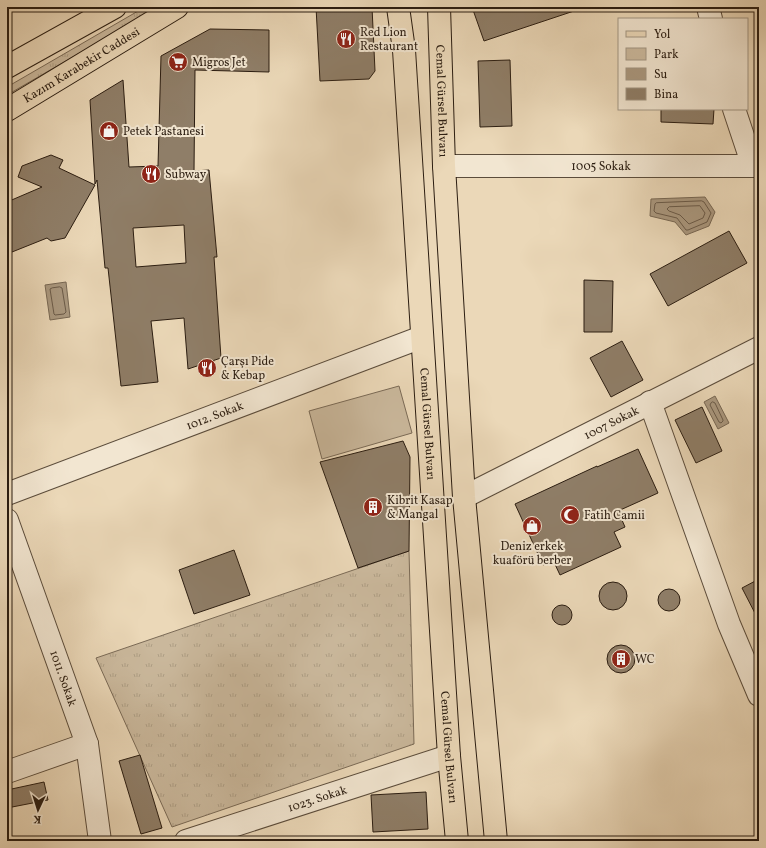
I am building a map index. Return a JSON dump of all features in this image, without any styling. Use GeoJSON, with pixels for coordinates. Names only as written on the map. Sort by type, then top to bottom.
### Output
{"type":"FeatureCollection","features":[{"type":"Feature","properties":{"kind":"main road"},"geometry":{"type":"LineString","coordinates":[[7,67],[115,7]]}},
{"type":"Feature","properties":{"kind":"main road","name":"Kazım Karabekir Caddesi"},"geometry":{"type":"LineString","coordinates":[[7,110],[177,7]]}},
{"type":"Feature","properties":{"kind":"main road","name":"Cemal Gürsel Bulvarı"},"geometry":{"type":"LineString","coordinates":[[398,7],[404,50],[449,756],[457,841]]}},
{"type":"Feature","properties":{"kind":"main road","name":"Cemal Gürsel Bulvarı"},"geometry":{"type":"LineString","coordinates":[[439,7],[444,166],[464,497],[496,841]]}},
{"type":"Feature","properties":{"kind":"street"},"geometry":{"type":"LineString","coordinates":[[708,7],[711,18]]}},
{"type":"Feature","properties":{"kind":"street"},"geometry":{"type":"LineString","coordinates":[[734,110],[756,166]]}},
{"type":"Feature","properties":{"kind":"street","name":"1005 Sokak"},"geometry":{"type":"LineString","coordinates":[[444,166],[756,166]]}},
{"type":"Feature","properties":{"kind":"street","name":"1012. Sokak"},"geometry":{"type":"LineString","coordinates":[[7,494],[422,337]]}},
{"type":"Feature","properties":{"kind":"street","name":"1007 Sokak"},"geometry":{"type":"LineString","coordinates":[[464,497],[759,348]]}},
{"type":"Feature","properties":{"kind":"street"},"geometry":{"type":"LineString","coordinates":[[650,402],[729,624],[759,695]]}},
{"type":"Feature","properties":{"kind":"street","name":"1011. Sokak"},"geometry":{"type":"LineString","coordinates":[[7,520],[87,744],[100,841]]}},
{"type":"Feature","properties":{"kind":"street"},"geometry":{"type":"LineString","coordinates":[[7,772],[87,744]]}},
{"type":"Feature","properties":{"kind":"street","name":"1023. Sokak"},"geometry":{"type":"LineString","coordinates":[[186,841],[221,836],[449,756]]}},
{"type":"Feature","properties":{"kind":"green space"},"geometry":{"type":"Polygon","coordinates":[[[145,7],[159,7],[7,95],[7,87],[145,7]]]}},
{"type":"Feature","properties":{"kind":"green space"},"geometry":{"type":"Polygon","coordinates":[[[399,386],[412,433],[322,459],[309,411],[399,386]]]}},
{"type":"Feature","properties":{"kind":"green space"},"geometry":{"type":"Polygon","coordinates":[[[409,551],[414,744],[172,827],[96,658],[409,551]]]}},
{"type":"Feature","properties":{"kind":"water"},"geometry":{"type":"Polygon","coordinates":[[[705,197],[715,212],[709,226],[686,235],[675,222],[650,216],[651,199],[705,197]]]}},
{"type":"Feature","properties":{"kind":"water"},"geometry":{"type":"Polygon","coordinates":[[[66,282],[70,317],[50,320],[45,285],[66,282]]]}},
{"type":"Feature","properties":{"kind":"water"},"geometry":{"type":"Polygon","coordinates":[[[715,396],[729,423],[718,429],[704,402],[715,396]]]}},
{"type":"Feature","properties":{"kind":"building","name":"Red Lion Restaurant"},"geometry":{"type":"Polygon","coordinates":[[[316,7],[372,7],[375,71],[369,79],[320,81],[316,7]]]}},
{"type":"Feature","properties":{"kind":"building"},"geometry":{"type":"Polygon","coordinates":[[[472,7],[576,7],[577,10],[484,41],[472,7]]]}},
{"type":"Feature","properties":{"kind":"building"},"geometry":{"type":"Polygon","coordinates":[[[210,29],[269,30],[269,72],[195,70],[194,171],[209,170],[217,257],[214,257],[221,358],[188,369],[184,318],[151,321],[158,382],[121,386],[108,268],[105,268],[97,180],[95,184],[90,100],[123,80],[129,167],[158,166],[161,56],[210,29]],[[184,225],[133,228],[136,267],[186,263],[184,225]]]}},
{"type":"Feature","properties":{"kind":"building"},"geometry":{"type":"Polygon","coordinates":[[[510,60],[512,126],[480,127],[478,61],[510,60]]]}},
{"type":"Feature","properties":{"kind":"building"},"geometry":{"type":"Polygon","coordinates":[[[661,110],[714,110],[713,124],[661,122],[661,110]]]}},
{"type":"Feature","properties":{"kind":"building"},"geometry":{"type":"Polygon","coordinates":[[[51,155],[63,160],[59,168],[95,185],[65,238],[51,241],[47,238],[7,254],[7,202],[42,187],[18,177],[22,166],[51,155]]]}},
{"type":"Feature","properties":{"kind":"building"},"geometry":{"type":"Polygon","coordinates":[[[729,231],[747,263],[668,306],[650,274],[729,231]]]}},
{"type":"Feature","properties":{"kind":"building"},"geometry":{"type":"Polygon","coordinates":[[[584,280],[613,281],[612,332],[584,332],[584,280]]]}},
{"type":"Feature","properties":{"kind":"building"},"geometry":{"type":"Polygon","coordinates":[[[622,341],[643,380],[611,397],[590,358],[622,341]]]}},
{"type":"Feature","properties":{"kind":"building"},"geometry":{"type":"Polygon","coordinates":[[[702,407],[722,451],[696,463],[675,420],[702,407]]]}},
{"type":"Feature","properties":{"kind":"building","name":"Kibrit Kasap & Mangal"},"geometry":{"type":"Polygon","coordinates":[[[403,441],[410,457],[409,551],[358,568],[320,462],[403,441]]]}},
{"type":"Feature","properties":{"kind":"building","name":"Fatih Camii"},"geometry":{"type":"Polygon","coordinates":[[[638,449],[658,493],[618,511],[625,527],[614,532],[621,547],[560,575],[553,560],[543,565],[515,504],[597,466],[638,449]]]}},
{"type":"Feature","properties":{"kind":"building"},"geometry":{"type":"Polygon","coordinates":[[[234,550],[250,595],[194,614],[179,570],[234,550]]]}},
{"type":"Feature","properties":{"kind":"building"},"geometry":{"type":"Polygon","coordinates":[[[759,579],[759,621],[742,588],[759,579]]]}},
{"type":"Feature","properties":{"kind":"building"},"geometry":{"type":"Polygon","coordinates":[[[613,582],[623,586],[627,596],[623,606],[613,610],[603,606],[599,596],[603,586],[613,582]]]}},
{"type":"Feature","properties":{"kind":"building"},"geometry":{"type":"Polygon","coordinates":[[[669,589],[673,590],[679,596],[679,604],[673,610],[669,611],[665,610],[659,604],[658,600],[659,596],[665,590],[669,589]]]}},
{"type":"Feature","properties":{"kind":"building"},"geometry":{"type":"Polygon","coordinates":[[[558,605],[566,605],[572,611],[572,619],[566,625],[558,625],[552,619],[552,611],[558,605]]]}},
{"type":"Feature","properties":{"kind":"building","name":"WC"},"geometry":{"type":"Polygon","coordinates":[[[621,645],[627,646],[631,649],[634,653],[634,665],[631,669],[627,672],[621,673],[615,672],[611,669],[608,665],[607,659],[608,653],[611,649],[615,646],[621,645]]]}},
{"type":"Feature","properties":{"kind":"building"},"geometry":{"type":"Polygon","coordinates":[[[140,755],[162,828],[141,834],[119,761],[140,755]]]}},
{"type":"Feature","properties":{"kind":"building"},"geometry":{"type":"Polygon","coordinates":[[[44,782],[48,800],[7,808],[7,790],[44,782]]]}},
{"type":"Feature","properties":{"kind":"building"},"geometry":{"type":"Polygon","coordinates":[[[426,792],[428,829],[373,832],[371,795],[426,792]]]}},
{"type":"Feature","properties":{"kind":"place","name":"Red Lion Restaurant"},"geometry":{"type":"Point","coordinates":[346,39]}},
{"type":"Feature","properties":{"kind":"place","name":"Migros Jet"},"geometry":{"type":"Point","coordinates":[178,62]}},
{"type":"Feature","properties":{"kind":"place","name":"Petek Pastanesi"},"geometry":{"type":"Point","coordinates":[109,131]}},
{"type":"Feature","properties":{"kind":"place","name":"Subway"},"geometry":{"type":"Point","coordinates":[151,174]}},
{"type":"Feature","properties":{"kind":"place","name":"Çarşı Pide & Kebap"},"geometry":{"type":"Point","coordinates":[207,368]}},
{"type":"Feature","properties":{"kind":"place","name":"Kibrit Kasap & Mangal"},"geometry":{"type":"Point","coordinates":[373,507]}},
{"type":"Feature","properties":{"kind":"place","name":"Fatih Camii"},"geometry":{"type":"Point","coordinates":[570,515]}},
{"type":"Feature","properties":{"kind":"place","name":"Deniz erkek kuaförü berber"},"geometry":{"type":"Point","coordinates":[532,526]}},
{"type":"Feature","properties":{"kind":"place","name":"WC"},"geometry":{"type":"Point","coordinates":[621,659]}}]}
